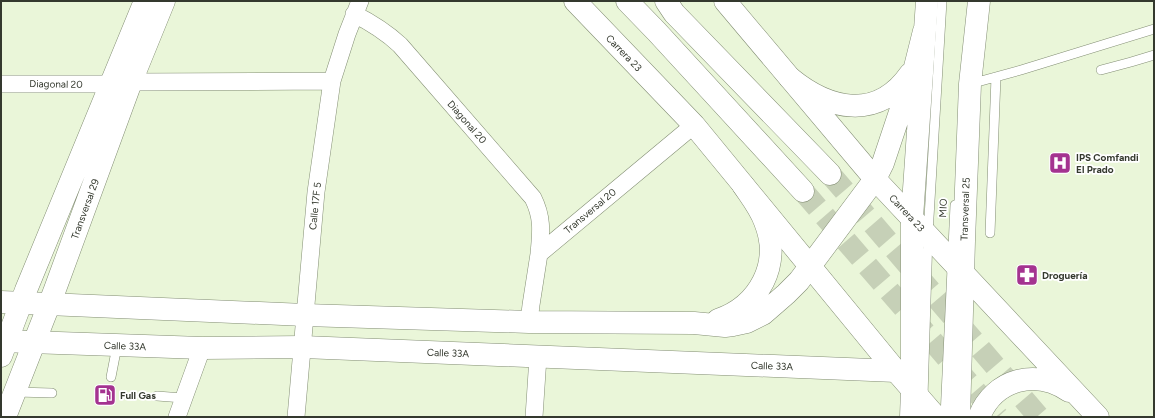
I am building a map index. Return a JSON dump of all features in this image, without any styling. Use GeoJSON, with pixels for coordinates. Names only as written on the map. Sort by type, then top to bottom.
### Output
{"type":"FeatureCollection","features":[{"type":"Feature","properties":{"kind":"main road","name":"Transversal 29"},"geometry":{"type":"LineString","coordinates":[[5,417],[49,304],[146,1]]}},
{"type":"Feature","properties":{"kind":"main road","name":"Transversal 29"},"geometry":{"type":"LineString","coordinates":[[3,346],[11,303],[121,83],[164,1]]}},
{"type":"Feature","properties":{"kind":"main road","name":"Carrera 23"},"geometry":{"type":"LineString","coordinates":[[575,1],[694,125],[896,371],[921,409]]}},
{"type":"Feature","properties":{"kind":"main road"},"geometry":{"type":"LineString","coordinates":[[627,1],[803,191]]}},
{"type":"Feature","properties":{"kind":"main road"},"geometry":{"type":"LineString","coordinates":[[666,1],[674,13],[830,174]]}},
{"type":"Feature","properties":{"kind":"main road","name":"Carrera 23"},"geometry":{"type":"LineString","coordinates":[[725,1],[875,178],[1094,413]]}},
{"type":"Feature","properties":{"kind":"main road"},"geometry":{"type":"LineString","coordinates":[[921,409],[912,218],[927,1]]}},
{"type":"Feature","properties":{"kind":"main road","name":"Transversal 25"},"geometry":{"type":"LineString","coordinates":[[959,417],[957,267],[964,81],[979,1]]}},
{"type":"Feature","properties":{"kind":"main road"},"geometry":{"type":"LineString","coordinates":[[11,303],[305,315],[529,322],[694,323],[725,326],[740,324],[754,319],[768,311],[786,294],[810,268],[875,178],[882,163],[915,67],[924,31]]}},
{"type":"Feature","properties":{"kind":"main road"},"geometry":{"type":"LineString","coordinates":[[790,78],[816,96],[828,101],[842,104],[867,105],[894,92],[905,81],[915,67]]}},
{"type":"Feature","properties":{"kind":"main road"},"geometry":{"type":"LineString","coordinates":[[694,323],[716,321],[730,316],[742,308],[758,292],[767,272],[771,254],[769,232],[760,211],[743,185]]}},
{"type":"Feature","properties":{"kind":"main road","name":"Calle 33A"},"geometry":{"type":"LineString","coordinates":[[3,346],[34,342],[202,348],[303,347],[896,371]]}},
{"type":"Feature","properties":{"kind":"main road"},"geometry":{"type":"LineString","coordinates":[[979,417],[985,404],[1002,387],[1030,379],[1044,380],[1057,384],[1072,393],[1094,413]]}},
{"type":"Feature","properties":{"kind":"street","name":"Diagonal 20"},"geometry":{"type":"LineString","coordinates":[[357,8],[369,21],[388,33],[400,45],[533,198],[541,218],[539,254]]}},
{"type":"Feature","properties":{"kind":"street","name":"Calle 17F 5"},"geometry":{"type":"LineString","coordinates":[[296,417],[316,192],[332,81],[357,8]]}},
{"type":"Feature","properties":{"kind":"street","name":"Diagonal 20"},"geometry":{"type":"LineString","coordinates":[[1,84],[332,81]]}},
{"type":"Feature","properties":{"kind":"street","name":"Transversal 20"},"geometry":{"type":"LineString","coordinates":[[539,254],[694,125]]}},
{"type":"Feature","properties":{"kind":"street"},"geometry":{"type":"LineString","coordinates":[[529,322],[539,254]]}},
{"type":"Feature","properties":{"kind":"street"},"geometry":{"type":"LineString","coordinates":[[176,417],[202,348]]}},
{"type":"Feature","properties":{"kind":"street"},"geometry":{"type":"LineString","coordinates":[[534,417],[538,357]]}},
{"type":"Feature","properties":{"kind":"lane","name":"MIO"},"geometry":{"type":"LineString","coordinates":[[921,409],[928,234],[942,1]]}},
{"type":"Feature","properties":{"kind":"lane"},"geometry":{"type":"LineString","coordinates":[[964,81],[996,77],[1154,30]]}},
{"type":"Feature","properties":{"kind":"lane"},"geometry":{"type":"LineString","coordinates":[[1101,70],[1154,55]]}},
{"type":"Feature","properties":{"kind":"lane"},"geometry":{"type":"LineString","coordinates":[[990,233],[996,77]]}},
{"type":"Feature","properties":{"kind":"lane","name":"MIO"},"geometry":{"type":"LineString","coordinates":[[945,417],[957,267],[955,193]]}},
{"type":"Feature","properties":{"kind":"lane"},"geometry":{"type":"LineString","coordinates":[[111,377],[117,346]]}},
{"type":"Feature","properties":{"kind":"lane"},"geometry":{"type":"LineString","coordinates":[[16,392],[52,393]]}},
{"type":"Feature","properties":{"kind":"lane"},"geometry":{"type":"LineString","coordinates":[[157,396],[184,398]]}},
{"type":"Feature","properties":{"kind":"tunnel"},"geometry":{"type":"LineString","coordinates":[[830,174],[1039,417]]}},
{"type":"Feature","properties":{"kind":"tunnel"},"geometry":{"type":"LineString","coordinates":[[803,191],[998,417]]}},
{"type":"Feature","properties":{"kind":"place","name":"IPS Comfandi El Prado"},"geometry":{"type":"Point","coordinates":[1060,163]}},
{"type":"Feature","properties":{"kind":"place","name":"Droguería"},"geometry":{"type":"Point","coordinates":[1027,275]}},
{"type":"Feature","properties":{"kind":"place","name":"Full Gas"},"geometry":{"type":"Point","coordinates":[105,395]}}]}
